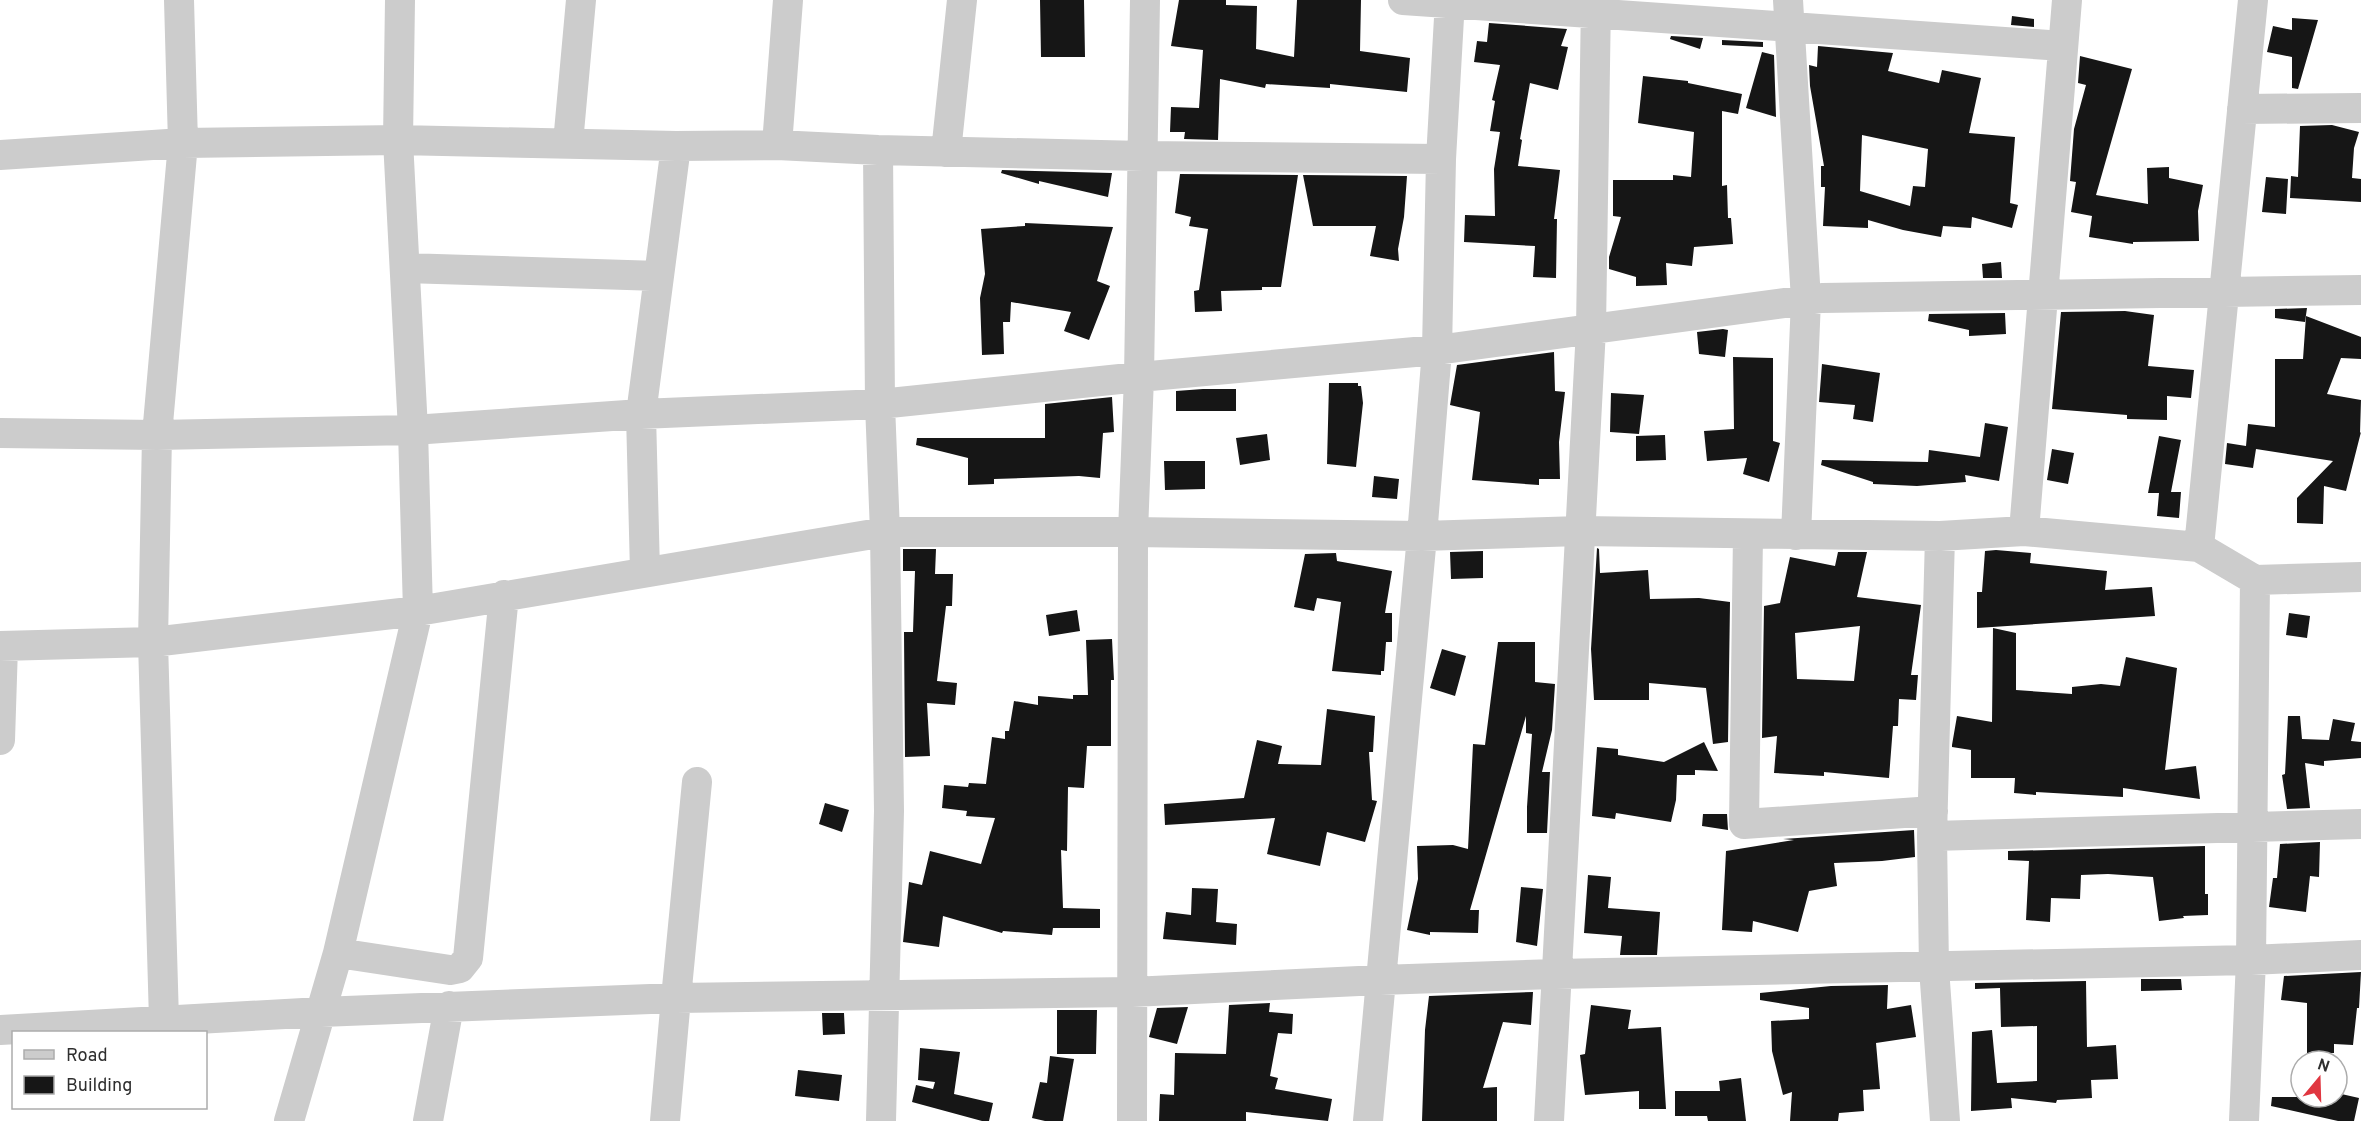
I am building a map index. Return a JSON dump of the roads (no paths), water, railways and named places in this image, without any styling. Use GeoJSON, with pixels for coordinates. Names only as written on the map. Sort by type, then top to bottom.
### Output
{"type":"FeatureCollection","features":[{"type":"Feature","properties":{"kind":"street"},"geometry":{"type":"LineString","coordinates":[[164,1020],[153,642],[157,435],[183,143],[179,0]]}},
{"type":"Feature","properties":{"kind":"street"},"geometry":{"type":"LineString","coordinates":[[289,1121],[338,953],[418,611],[413,430],[398,140],[400,0]]}},
{"type":"Feature","properties":{"kind":"street"},"geometry":{"type":"LineString","coordinates":[[568,143],[581,0]]}},
{"type":"Feature","properties":{"kind":"street"},"geometry":{"type":"LineString","coordinates":[[777,145],[788,0]]}},
{"type":"Feature","properties":{"kind":"street"},"geometry":{"type":"LineString","coordinates":[[946,152],[962,0]]}},
{"type":"Feature","properties":{"kind":"street"},"geometry":{"type":"LineString","coordinates":[[1132,1121],[1133,532],[1139,377],[1145,0]]}},
{"type":"Feature","properties":{"kind":"street"},"geometry":{"type":"LineString","coordinates":[[1403,0],[1789,13],[2063,46]]}},
{"type":"Feature","properties":{"kind":"street"},"geometry":{"type":"LineString","coordinates":[[2024,531],[2067,0]]}},
{"type":"Feature","properties":{"kind":"street"},"geometry":{"type":"LineString","coordinates":[[2199,547],[2253,0]]}},
{"type":"Feature","properties":{"kind":"street"},"geometry":{"type":"LineString","coordinates":[[1368,1121],[1437,350],[1441,159],[1450,2]]}},
{"type":"Feature","properties":{"kind":"street"},"geometry":{"type":"LineString","coordinates":[[1549,1121],[1591,329],[1596,7]]}},
{"type":"Feature","properties":{"kind":"street"},"geometry":{"type":"LineString","coordinates":[[1789,13],[1806,300],[1796,535]]}},
{"type":"Feature","properties":{"kind":"street"},"geometry":{"type":"LineString","coordinates":[[2242,109],[2361,108]]}},
{"type":"Feature","properties":{"kind":"street"},"geometry":{"type":"LineString","coordinates":[[0,155],[183,143],[398,140],[676,146],[777,145],[878,150],[1143,156],[1441,159]]}},
{"type":"Feature","properties":{"kind":"street"},"geometry":{"type":"LineString","coordinates":[[645,572],[641,414],[676,146]]}},
{"type":"Feature","properties":{"kind":"street"},"geometry":{"type":"LineString","coordinates":[[878,150],[880,404],[885,532],[889,811],[881,1121]]}},
{"type":"Feature","properties":{"kind":"street"},"geometry":{"type":"LineString","coordinates":[[405,268],[659,276]]}},
{"type":"Feature","properties":{"kind":"street"},"geometry":{"type":"LineString","coordinates":[[0,433],[157,435],[413,430],[641,414],[880,404],[1139,377],[1437,350],[1822,298],[2361,290]]}},
{"type":"Feature","properties":{"kind":"street"},"geometry":{"type":"LineString","coordinates":[[0,741],[2,646],[153,642],[418,611],[885,532],[1133,532],[1422,537],[1580,531],[1940,536],[2024,531],[2199,547],[2254,580],[2361,577]]}},
{"type":"Feature","properties":{"kind":"street"},"geometry":{"type":"LineString","coordinates":[[1748,534],[1744,824],[2251,827],[2361,824]]}},
{"type":"Feature","properties":{"kind":"street"},"geometry":{"type":"LineString","coordinates":[[1940,536],[1933,824],[1934,968],[1945,1121]]}},
{"type":"Feature","properties":{"kind":"street"},"geometry":{"type":"LineString","coordinates":[[2244,1121],[2251,960],[2254,580]]}},
{"type":"Feature","properties":{"kind":"street"},"geometry":{"type":"LineString","coordinates":[[338,953],[450,970],[460,968],[468,958],[504,595]]}},
{"type":"Feature","properties":{"kind":"street"},"geometry":{"type":"LineString","coordinates":[[665,1121],[697,782]]}},
{"type":"Feature","properties":{"kind":"street"},"geometry":{"type":"LineString","coordinates":[[0,1030],[321,1011],[676,998],[1132,992],[1556,974],[1934,968],[2361,955]]}},
{"type":"Feature","properties":{"kind":"street"},"geometry":{"type":"LineString","coordinates":[[428,1121],[449,1006]]}}]}
